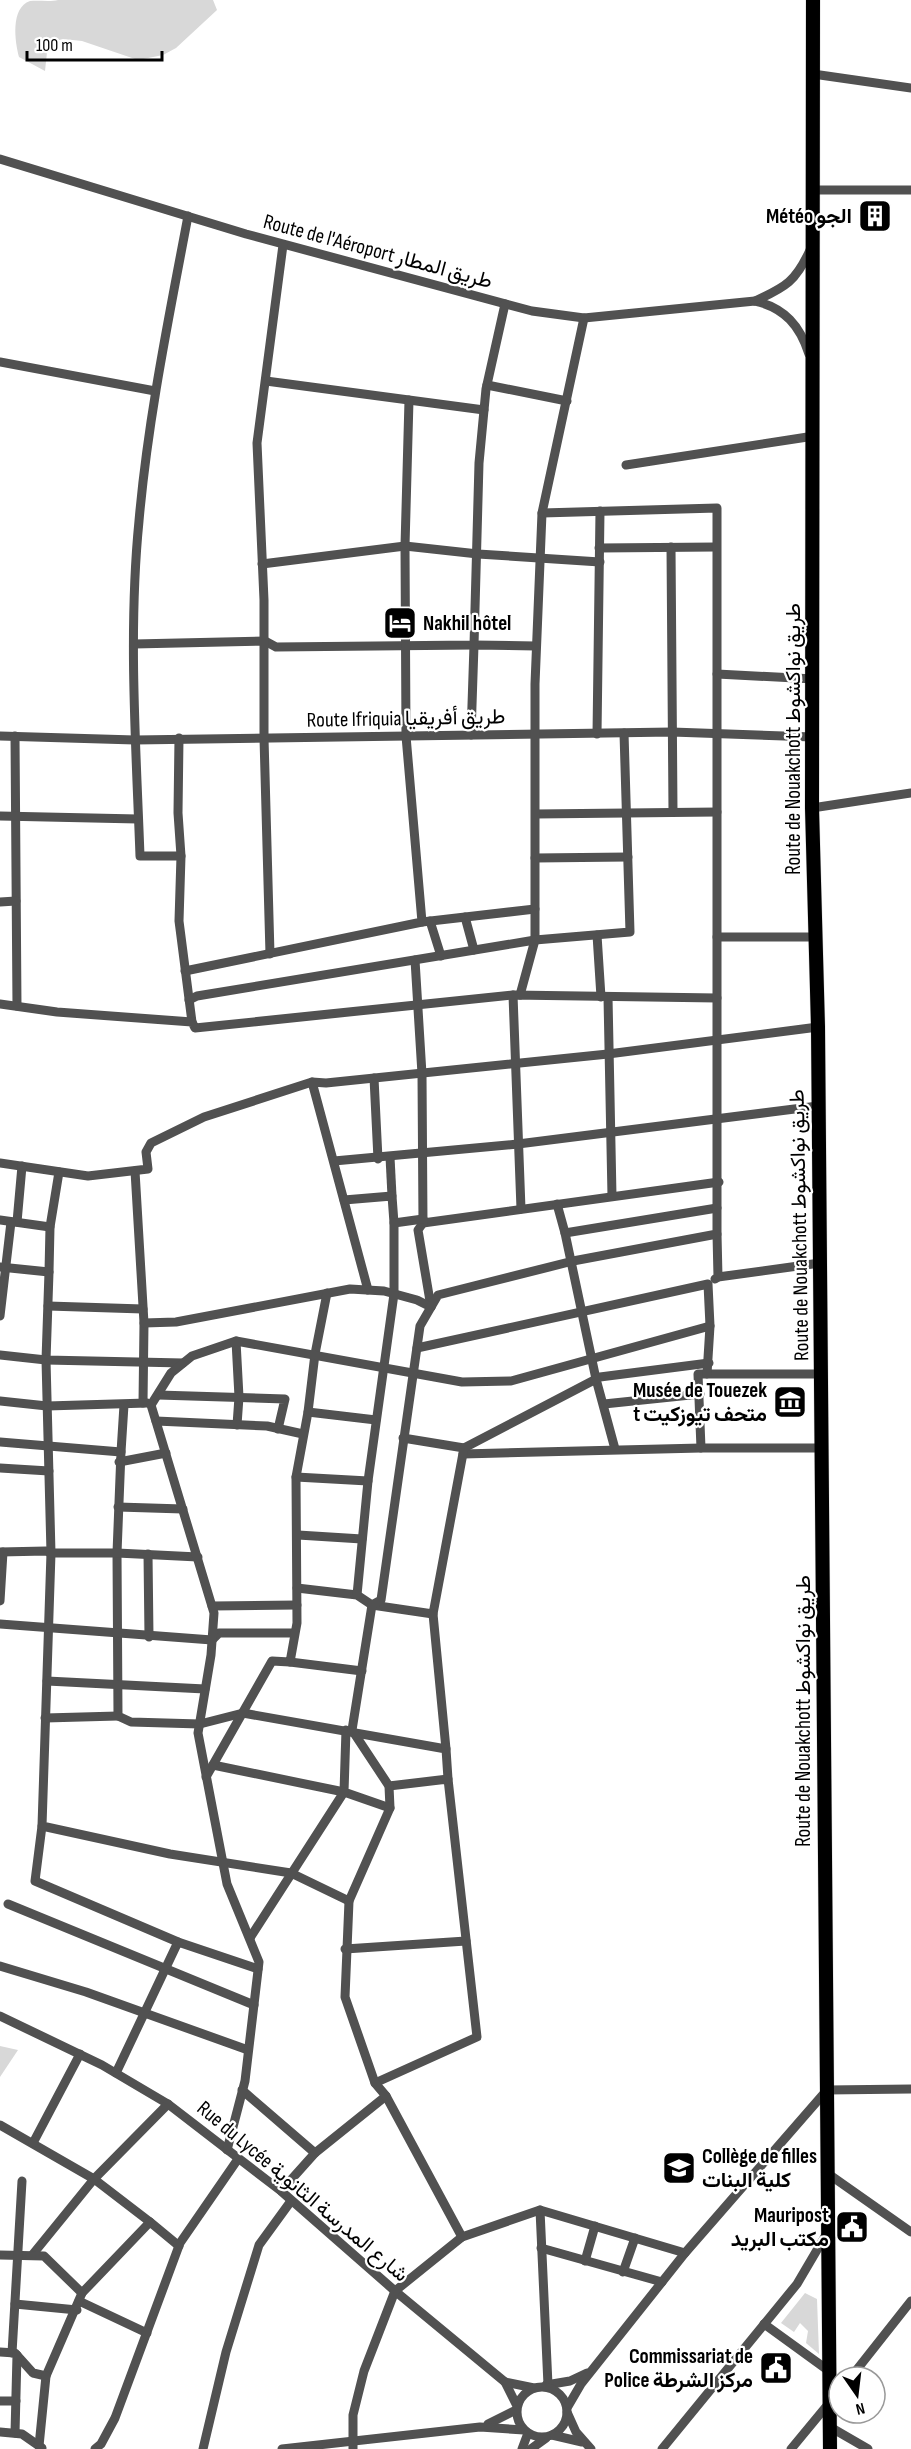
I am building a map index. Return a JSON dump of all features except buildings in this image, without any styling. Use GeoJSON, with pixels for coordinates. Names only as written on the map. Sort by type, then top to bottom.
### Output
{"type":"FeatureCollection","features":[{"type":"Feature","properties":{"kind":"highway","name":"Route de Nouakchott طريق نواكشوط"},"geometry":{"type":"LineString","coordinates":[[813,0],[814,680],[812,808],[818,1027],[829,2365]]}},
{"type":"Feature","properties":{"kind":"highway","name":"Route de Nouakchott طريق نواكشوط"},"geometry":{"type":"LineString","coordinates":[[830,2427],[830,2449]]}},
{"type":"Feature","properties":{"kind":"street"},"geometry":{"type":"LineString","coordinates":[[813,74],[911,88]]}},
{"type":"Feature","properties":{"kind":"street","name":"Route de l'Aéroport طريق المطار"},"geometry":{"type":"LineString","coordinates":[[0,159],[284,245],[505,304],[559,316],[584,318],[755,301],[783,289],[793,280],[813,244]]}},
{"type":"Feature","properties":{"kind":"street"},"geometry":{"type":"LineString","coordinates":[[814,190],[911,190]]}},
{"type":"Feature","properties":{"kind":"street"},"geometry":{"type":"LineString","coordinates":[[181,856],[140,856],[134,644],[139,521],[155,391],[188,216]]}},
{"type":"Feature","properties":{"kind":"street"},"geometry":{"type":"LineString","coordinates":[[270,954],[264,738],[265,641],[257,443],[284,245]]}},
{"type":"Feature","properties":{"kind":"street","name":"Route de l'Aéroport طريق المطار"},"geometry":{"type":"LineString","coordinates":[[755,301],[782,311],[792,321],[805,342],[813,366]]}},
{"type":"Feature","properties":{"kind":"street"},"geometry":{"type":"LineString","coordinates":[[471,735],[478,554],[477,503],[484,410],[487,385],[505,304]]}},
{"type":"Feature","properties":{"kind":"street"},"geometry":{"type":"LineString","coordinates":[[521,1209],[515,1064],[516,995],[535,940],[538,559],[542,513],[584,318]]}},
{"type":"Feature","properties":{"kind":"street"},"geometry":{"type":"LineString","coordinates":[[0,362],[155,391]]}},
{"type":"Feature","properties":{"kind":"street"},"geometry":{"type":"LineString","coordinates":[[266,381],[484,410]]}},
{"type":"Feature","properties":{"kind":"street"},"geometry":{"type":"LineString","coordinates":[[487,385],[567,401]]}},
{"type":"Feature","properties":{"kind":"street"},"geometry":{"type":"LineString","coordinates":[[409,400],[405,546],[406,736],[426,922],[441,956]]}},
{"type":"Feature","properties":{"kind":"street"},"geometry":{"type":"LineString","coordinates":[[626,465],[814,436]]}},
{"type":"Feature","properties":{"kind":"street"},"geometry":{"type":"LineString","coordinates":[[542,513],[717,508],[718,1277]]}},
{"type":"Feature","properties":{"kind":"street"},"geometry":{"type":"LineString","coordinates":[[597,734],[600,511]]}},
{"type":"Feature","properties":{"kind":"street"},"geometry":{"type":"LineString","coordinates":[[262,564],[405,546],[538,559],[600,562]]}},
{"type":"Feature","properties":{"kind":"street"},"geometry":{"type":"LineString","coordinates":[[671,547],[673,812]]}},
{"type":"Feature","properties":{"kind":"street"},"geometry":{"type":"LineString","coordinates":[[598,548],[716,547]]}},
{"type":"Feature","properties":{"kind":"street"},"geometry":{"type":"LineString","coordinates":[[134,644],[265,641],[276,647],[406,644],[536,646]]}},
{"type":"Feature","properties":{"kind":"street"},"geometry":{"type":"LineString","coordinates":[[717,674],[814,680]]}},
{"type":"Feature","properties":{"kind":"street","name":"Route Ifriquia طريق أفريقيا"},"geometry":{"type":"LineString","coordinates":[[0,736],[135,740],[672,732],[813,737]]}},
{"type":"Feature","properties":{"kind":"street"},"geometry":{"type":"LineString","coordinates":[[189,1000],[197,996],[535,940],[630,932],[624,733]]}},
{"type":"Feature","properties":{"kind":"street"},"geometry":{"type":"LineString","coordinates":[[15,736],[18,1006]]}},
{"type":"Feature","properties":{"kind":"street"},"geometry":{"type":"LineString","coordinates":[[179,738],[178,813],[181,856],[179,921],[192,1022],[195,1028],[516,995],[717,998]]}},
{"type":"Feature","properties":{"kind":"street"},"geometry":{"type":"LineString","coordinates":[[812,808],[911,793]]}},
{"type":"Feature","properties":{"kind":"street"},"geometry":{"type":"LineString","coordinates":[[536,814],[717,812]]}},
{"type":"Feature","properties":{"kind":"street"},"geometry":{"type":"LineString","coordinates":[[0,816],[138,819]]}},
{"type":"Feature","properties":{"kind":"street"},"geometry":{"type":"LineString","coordinates":[[536,858],[628,857]]}},
{"type":"Feature","properties":{"kind":"street"},"geometry":{"type":"LineString","coordinates":[[0,902],[16,901]]}},
{"type":"Feature","properties":{"kind":"street"},"geometry":{"type":"LineString","coordinates":[[185,971],[426,922],[535,909]]}},
{"type":"Feature","properties":{"kind":"street"},"geometry":{"type":"LineString","coordinates":[[465,917],[474,950]]}},
{"type":"Feature","properties":{"kind":"street"},"geometry":{"type":"LineString","coordinates":[[597,935],[608,1054],[612,1196]]}},
{"type":"Feature","properties":{"kind":"street"},"geometry":{"type":"LineString","coordinates":[[717,937],[817,937]]}},
{"type":"Feature","properties":{"kind":"street"},"geometry":{"type":"LineString","coordinates":[[415,960],[422,1074],[423,1154],[423,1221],[418,1230],[431,1307]]}},
{"type":"Feature","properties":{"kind":"street"},"geometry":{"type":"LineString","coordinates":[[0,1004],[57,1012],[192,1022]]}},
{"type":"Feature","properties":{"kind":"street"},"geometry":{"type":"LineString","coordinates":[[0,1163],[88,1176],[148,1170],[146,1152],[151,1143],[204,1117],[312,1082],[422,1074],[608,1054],[818,1027]]}},
{"type":"Feature","properties":{"kind":"street"},"geometry":{"type":"LineString","coordinates":[[374,1078],[378,1159]]}},
{"type":"Feature","properties":{"kind":"street"},"geometry":{"type":"LineString","coordinates":[[312,1082],[368,1290]]}},
{"type":"Feature","properties":{"kind":"street"},"geometry":{"type":"LineString","coordinates":[[333,1161],[378,1159],[518,1144],[818,1106]]}},
{"type":"Feature","properties":{"kind":"street"},"geometry":{"type":"LineString","coordinates":[[357,1595],[375,1420],[394,1294],[394,1223],[390,1157]]}},
{"type":"Feature","properties":{"kind":"street"},"geometry":{"type":"LineString","coordinates":[[0,1316],[3,1268],[14,1222],[22,1166]]}},
{"type":"Feature","properties":{"kind":"street"},"geometry":{"type":"LineString","coordinates":[[135,1171],[144,1323],[143,1360],[156,1421],[212,1606],[212,1640],[198,1733],[227,1884],[259,1962],[242,2090],[227,2150]]}},
{"type":"Feature","properties":{"kind":"street"},"geometry":{"type":"LineString","coordinates":[[59,1172],[50,1227],[46,1406],[51,1553],[42,1826],[35,1881],[178,1942],[258,1970]]}},
{"type":"Feature","properties":{"kind":"street"},"geometry":{"type":"LineString","coordinates":[[394,1223],[521,1209],[719,1182]]}},
{"type":"Feature","properties":{"kind":"street"},"geometry":{"type":"LineString","coordinates":[[344,1200],[392,1196]]}},
{"type":"Feature","properties":{"kind":"street"},"geometry":{"type":"LineString","coordinates":[[557,1204],[573,1261],[596,1379],[615,1449]]}},
{"type":"Feature","properties":{"kind":"street"},"geometry":{"type":"LineString","coordinates":[[565,1233],[717,1208]]}},
{"type":"Feature","properties":{"kind":"street"},"geometry":{"type":"LineString","coordinates":[[0,1220],[50,1227]]}},
{"type":"Feature","properties":{"kind":"street"},"geometry":{"type":"LineString","coordinates":[[372,1605],[381,1600],[420,1326],[438,1295],[573,1261],[717,1234]]}},
{"type":"Feature","properties":{"kind":"street"},"geometry":{"type":"LineString","coordinates":[[417,1348],[584,1314],[708,1284],[718,1277],[820,1263]]}},
{"type":"Feature","properties":{"kind":"street"},"geometry":{"type":"LineString","coordinates":[[3,1268],[49,1272]]}},
{"type":"Feature","properties":{"kind":"street"},"geometry":{"type":"LineString","coordinates":[[707,1374],[710,1326],[708,1284]]}},
{"type":"Feature","properties":{"kind":"street"},"geometry":{"type":"LineString","coordinates":[[144,1323],[176,1322],[350,1289],[394,1294],[417,1300],[431,1307]]}},
{"type":"Feature","properties":{"kind":"street"},"geometry":{"type":"LineString","coordinates":[[290,1662],[297,1605],[296,1477],[327,1293]]}},
{"type":"Feature","properties":{"kind":"street"},"geometry":{"type":"LineString","coordinates":[[48,1305],[143,1309]]}},
{"type":"Feature","properties":{"kind":"street"},"geometry":{"type":"LineString","coordinates":[[151,1400],[171,1373],[192,1356],[236,1341],[462,1382],[511,1381],[710,1326]]}},
{"type":"Feature","properties":{"kind":"street"},"geometry":{"type":"LineString","coordinates":[[236,1341],[239,1397],[237,1425]]}},
{"type":"Feature","properties":{"kind":"street"},"geometry":{"type":"LineString","coordinates":[[0,1355],[46,1360],[143,1360],[183,1363]]}},
{"type":"Feature","properties":{"kind":"street"},"geometry":{"type":"LineString","coordinates":[[464,1451],[596,1379],[709,1363]]}},
{"type":"Feature","properties":{"kind":"street"},"geometry":{"type":"LineString","coordinates":[[701,1448],[698,1374],[821,1374]]}},
{"type":"Feature","properties":{"kind":"street"},"geometry":{"type":"LineString","coordinates":[[604,1404],[700,1394]]}},
{"type":"Feature","properties":{"kind":"street"},"geometry":{"type":"LineString","coordinates":[[0,1401],[46,1406],[124,1405],[151,1400],[239,1397],[285,1399],[278,1429]]}},
{"type":"Feature","properties":{"kind":"street"},"geometry":{"type":"LineString","coordinates":[[118,1716],[117,1553],[124,1405]]}},
{"type":"Feature","properties":{"kind":"street"},"geometry":{"type":"LineString","coordinates":[[308,1412],[375,1420]]}},
{"type":"Feature","properties":{"kind":"street"},"geometry":{"type":"LineString","coordinates":[[156,1421],[237,1425],[303,1434]]}},
{"type":"Feature","properties":{"kind":"street"},"geometry":{"type":"LineString","coordinates":[[403,1438],[464,1451],[822,1448]]}},
{"type":"Feature","properties":{"kind":"street"},"geometry":{"type":"LineString","coordinates":[[0,1442],[47,1446],[120,1457],[165,1453]]}},
{"type":"Feature","properties":{"kind":"street"},"geometry":{"type":"LineString","coordinates":[[375,2083],[477,2037],[448,1779],[433,1614],[464,1451]]}},
{"type":"Feature","properties":{"kind":"street"},"geometry":{"type":"LineString","coordinates":[[0,1468],[49,1471]]}},
{"type":"Feature","properties":{"kind":"street"},"geometry":{"type":"LineString","coordinates":[[296,1477],[368,1481]]}},
{"type":"Feature","properties":{"kind":"street"},"geometry":{"type":"LineString","coordinates":[[118,1508],[183,1509]]}},
{"type":"Feature","properties":{"kind":"street"},"geometry":{"type":"LineString","coordinates":[[298,1535],[362,1539]]}},
{"type":"Feature","properties":{"kind":"street"},"geometry":{"type":"LineString","coordinates":[[0,1601],[2,1552],[46,1551],[51,1553],[198,1557]]}},
{"type":"Feature","properties":{"kind":"street"},"geometry":{"type":"LineString","coordinates":[[148,1554],[149,1637]]}},
{"type":"Feature","properties":{"kind":"street"},"geometry":{"type":"LineString","coordinates":[[297,1588],[357,1595],[372,1605],[433,1614]]}},
{"type":"Feature","properties":{"kind":"street"},"geometry":{"type":"LineString","coordinates":[[212,1606],[297,1605]]}},
{"type":"Feature","properties":{"kind":"street"},"geometry":{"type":"LineString","coordinates":[[250,1938],[344,1792],[349,1730],[362,1671],[372,1605]]}},
{"type":"Feature","properties":{"kind":"street"},"geometry":{"type":"LineString","coordinates":[[0,1624],[116,1635],[212,1640],[219,1633],[294,1633]]}},
{"type":"Feature","properties":{"kind":"street"},"geometry":{"type":"LineString","coordinates":[[206,1777],[272,1661],[362,1671]]}},
{"type":"Feature","properties":{"kind":"street"},"geometry":{"type":"LineString","coordinates":[[47,1681],[205,1689]]}},
{"type":"Feature","properties":{"kind":"street"},"geometry":{"type":"LineString","coordinates":[[45,1718],[118,1716],[131,1722],[200,1724],[243,1713],[446,1749]]}},
{"type":"Feature","properties":{"kind":"street"},"geometry":{"type":"LineString","coordinates":[[349,1730],[389,1786],[390,1808],[349,1900],[345,1949],[345,1997],[375,2083],[386,2096],[462,2237]]}},
{"type":"Feature","properties":{"kind":"street"},"geometry":{"type":"LineString","coordinates":[[213,1765],[344,1792],[390,1808]]}},
{"type":"Feature","properties":{"kind":"street"},"geometry":{"type":"LineString","coordinates":[[389,1786],[448,1779]]}},
{"type":"Feature","properties":{"kind":"street"},"geometry":{"type":"LineString","coordinates":[[42,1826],[170,1854],[221,1860],[291,1873],[349,1900]]}},
{"type":"Feature","properties":{"kind":"street"},"geometry":{"type":"LineString","coordinates":[[8,1904],[165,1971],[254,2005]]}},
{"type":"Feature","properties":{"kind":"street"},"geometry":{"type":"LineString","coordinates":[[345,1949],[466,1941]]}},
{"type":"Feature","properties":{"kind":"street"},"geometry":{"type":"LineString","coordinates":[[116,2073],[178,1942]]}},
{"type":"Feature","properties":{"kind":"street"},"geometry":{"type":"LineString","coordinates":[[0,1966],[146,2013],[248,2050]]}},
{"type":"Feature","properties":{"kind":"street","name":"Rue du Lycée شارع المدرسة الثانوية"},"geometry":{"type":"LineString","coordinates":[[0,2016],[80,2054],[168,2104],[280,2191],[395,2291],[505,2382],[517,2408]]}},
{"type":"Feature","properties":{"kind":"street"},"geometry":{"type":"LineString","coordinates":[[33,2143],[80,2054]]}},
{"type":"Feature","properties":{"kind":"street"},"geometry":{"type":"LineString","coordinates":[[242,2090],[315,2153]]}},
{"type":"Feature","properties":{"kind":"street"},"geometry":{"type":"LineString","coordinates":[[531,2449],[563,2426],[567,2410],[592,2370],[684,2253],[826,2090],[911,2090]]}},
{"type":"Feature","properties":{"kind":"street"},"geometry":{"type":"LineString","coordinates":[[280,2191],[315,2153],[386,2096]]}},
{"type":"Feature","properties":{"kind":"street"},"geometry":{"type":"LineString","coordinates":[[33,2254],[94,2179],[168,2104]]}},
{"type":"Feature","properties":{"kind":"street"},"geometry":{"type":"LineString","coordinates":[[0,2125],[94,2179],[179,2246]]}},
{"type":"Feature","properties":{"kind":"street"},"geometry":{"type":"LineString","coordinates":[[95,2449],[101,2444],[115,2418],[179,2246],[238,2159]]}},
{"type":"Feature","properties":{"kind":"street"},"geometry":{"type":"LineString","coordinates":[[827,2173],[911,2232]]}},
{"type":"Feature","properties":{"kind":"street"},"geometry":{"type":"LineString","coordinates":[[15,2433],[15,2304],[22,2181]]}},
{"type":"Feature","properties":{"kind":"street"},"geometry":{"type":"LineString","coordinates":[[203,2449],[226,2352],[259,2245],[291,2201]]}},
{"type":"Feature","properties":{"kind":"street"},"geometry":{"type":"LineString","coordinates":[[352,2445],[352,2415],[364,2371],[395,2291],[462,2237],[540,2210],[684,2253]]}},
{"type":"Feature","properties":{"kind":"street"},"geometry":{"type":"LineString","coordinates":[[540,2210],[541,2386]]}},
{"type":"Feature","properties":{"kind":"street"},"geometry":{"type":"LineString","coordinates":[[41,2448],[46,2376],[79,2301],[150,2222]]}},
{"type":"Feature","properties":{"kind":"street"},"geometry":{"type":"LineString","coordinates":[[585,2261],[595,2226]]}},
{"type":"Feature","properties":{"kind":"street"},"geometry":{"type":"LineString","coordinates":[[662,2449],[797,2284],[827,2233]]}},
{"type":"Feature","properties":{"kind":"street"},"geometry":{"type":"LineString","coordinates":[[623,2272],[635,2238]]}},
{"type":"Feature","properties":{"kind":"street"},"geometry":{"type":"LineString","coordinates":[[542,2248],[662,2282]]}},
{"type":"Feature","properties":{"kind":"street"},"geometry":{"type":"LineString","coordinates":[[0,2255],[44,2256],[79,2301]]}},
{"type":"Feature","properties":{"kind":"street"},"geometry":{"type":"LineString","coordinates":[[15,2304],[79,2301],[147,2332]]}},
{"type":"Feature","properties":{"kind":"street"},"geometry":{"type":"LineString","coordinates":[[860,2365],[911,2301]]}},
{"type":"Feature","properties":{"kind":"street"},"geometry":{"type":"LineString","coordinates":[[764,2324],[827,2370]]}},
{"type":"Feature","properties":{"kind":"street"},"geometry":{"type":"LineString","coordinates":[[0,2352],[14,2354],[33,2373],[46,2376]]}},
{"type":"Feature","properties":{"kind":"street"},"geometry":{"type":"LineString","coordinates":[[522,2449],[526,2432],[517,2418],[517,2408],[523,2395],[541,2386],[570,2381],[592,2370]]}},
{"type":"Feature","properties":{"kind":"street","name":"Rue du Lycée شارع المدرسة الثانوية"},"geometry":{"type":"LineString","coordinates":[[505,2382],[541,2386]]}},
{"type":"Feature","properties":{"kind":"street"},"geometry":{"type":"LineString","coordinates":[[541,2386],[558,2392],[582,2442],[591,2449]]}},
{"type":"Feature","properties":{"kind":"street"},"geometry":{"type":"LineString","coordinates":[[0,2401],[16,2401]]}},
{"type":"Feature","properties":{"kind":"street"},"geometry":{"type":"LineString","coordinates":[[791,2449],[827,2407]]}},
{"type":"Feature","properties":{"kind":"street"},"geometry":{"type":"LineString","coordinates":[[480,2427],[517,2408]]}},
{"type":"Feature","properties":{"kind":"street"},"geometry":{"type":"LineString","coordinates":[[282,2449],[352,2445],[480,2427],[582,2442]]}},
{"type":"Feature","properties":{"kind":"street"},"geometry":{"type":"LineString","coordinates":[[830,2427],[868,2449]]}},
{"type":"Feature","properties":{"kind":"street"},"geometry":{"type":"LineString","coordinates":[[0,2432],[22,2434],[41,2448]]}},
{"type":"Feature","properties":{"kind":"shaded area"},"geometry":{"type":"Polygon","coordinates":[[[213,0],[217,10],[176,48],[163,55],[138,60],[82,41],[63,39],[48,43],[45,71],[19,57],[15,26],[19,11],[30,1],[213,0]]]}},
{"type":"Feature","properties":{"kind":"shaded area"},"geometry":{"type":"Polygon","coordinates":[[[0,2046],[18,2050],[0,2077],[0,2046]]]}},
{"type":"Feature","properties":{"kind":"shaded area"},"geometry":{"type":"Polygon","coordinates":[[[805,2293],[817,2299],[819,2354],[806,2343],[808,2331],[800,2323],[794,2332],[781,2323],[805,2293]]]}},
{"type":"Feature","properties":{"kind":"place","name":"Météo الجو"},"geometry":{"type":"Point","coordinates":[875,216]}},
{"type":"Feature","properties":{"kind":"place","name":"Nakhil hôtel"},"geometry":{"type":"Point","coordinates":[400,623]}},
{"type":"Feature","properties":{"kind":"place","name":"Musée de Touezek t متحف تيوزكيت"},"geometry":{"type":"Point","coordinates":[790,1402]}},
{"type":"Feature","properties":{"kind":"place","name":"Collège de filles كلية البنات"},"geometry":{"type":"Point","coordinates":[679,2168]}},
{"type":"Feature","properties":{"kind":"place","name":"Mauripost مكتب البريد"},"geometry":{"type":"Point","coordinates":[852,2227]}},
{"type":"Feature","properties":{"kind":"place","name":"Commissariat de Police مركز الشرطة"},"geometry":{"type":"Point","coordinates":[776,2368]}}]}
